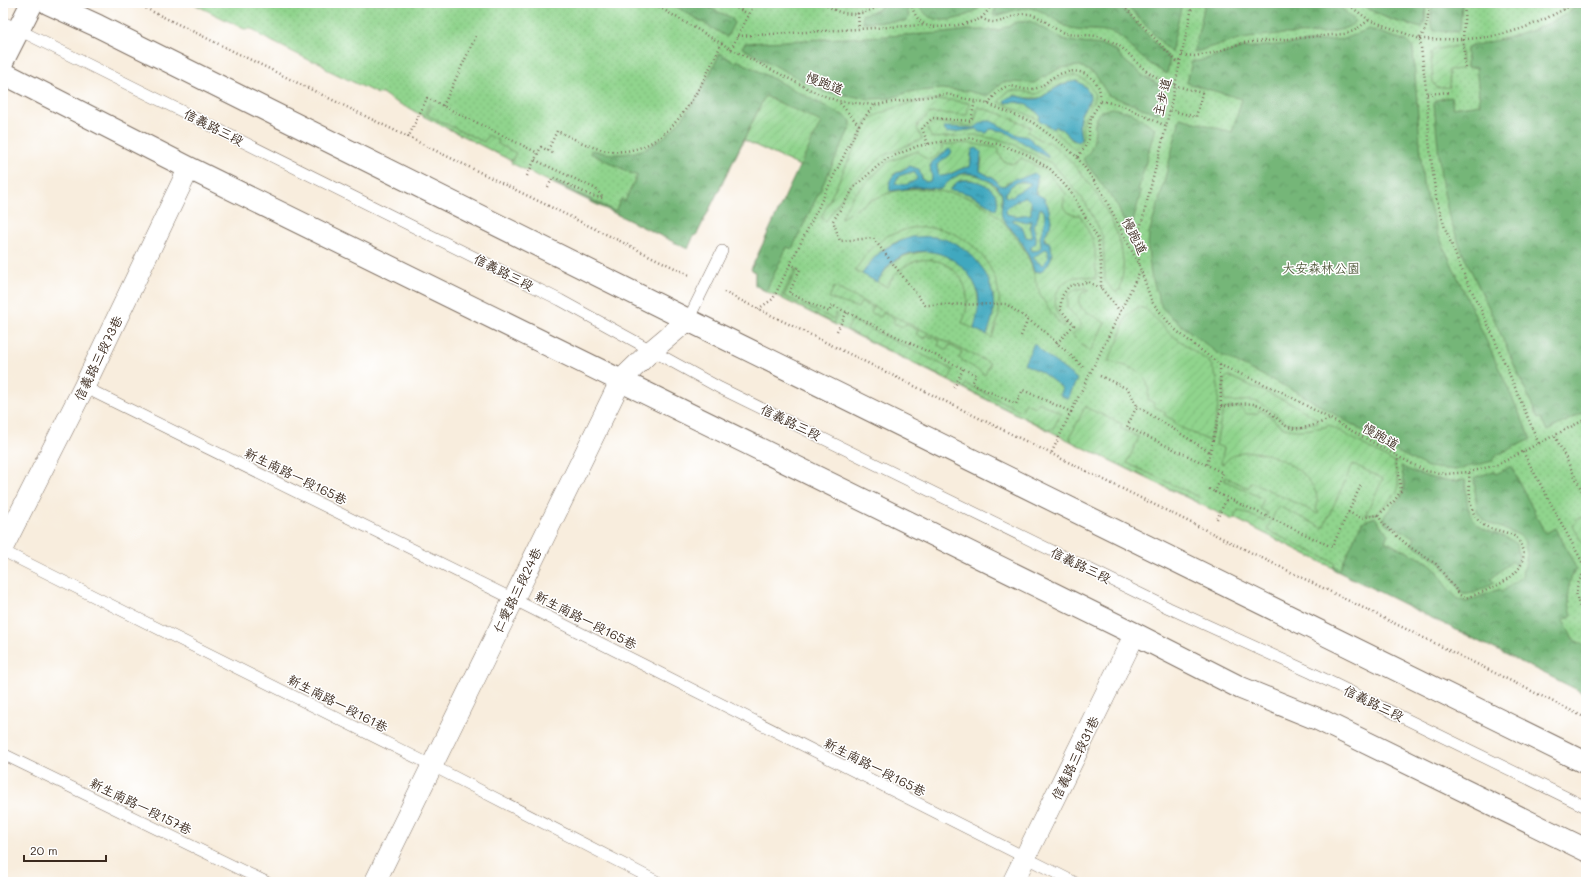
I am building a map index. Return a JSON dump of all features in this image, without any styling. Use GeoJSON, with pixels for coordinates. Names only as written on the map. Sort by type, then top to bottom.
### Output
{"type":"FeatureCollection","features":[{"type":"Feature","properties":{"kind":"main road"},"geometry":{"type":"LineString","coordinates":[[3,60],[10,26],[32,3]]}},
{"type":"Feature","properties":{"kind":"main road"},"geometry":{"type":"LineString","coordinates":[[48,3],[105,29],[688,320],[1586,763]]}},
{"type":"Feature","properties":{"kind":"main road"},"geometry":{"type":"LineString","coordinates":[[3,73],[190,168],[1135,634],[1241,688],[1320,720],[1586,850]]}},
{"type":"Feature","properties":{"kind":"street","name":"信義路三段73巷"},"geometry":{"type":"LineString","coordinates":[[3,547],[84,387],[190,168]]}},
{"type":"Feature","properties":{"kind":"street","name":"仁愛路三段24巷"},"geometry":{"type":"LineString","coordinates":[[376,882],[621,380],[651,350],[688,320]]}},
{"type":"Feature","properties":{"kind":"street","name":"信義路三段31巷"},"geometry":{"type":"LineString","coordinates":[[1013,882],[1135,634]]}},
{"type":"Feature","properties":{"kind":"lane","name":"信義路三段"},"geometry":{"type":"LineString","coordinates":[[10,26],[560,300],[720,388],[1162,605],[1312,673],[1586,807]]}},
{"type":"Feature","properties":{"kind":"lane"},"geometry":{"type":"LineString","coordinates":[[688,320],[722,251]]}},
{"type":"Feature","properties":{"kind":"lane","name":"新生南路一段165巷"},"geometry":{"type":"LineString","coordinates":[[84,387],[513,599],[1025,859],[1074,882]]}},
{"type":"Feature","properties":{"kind":"lane","name":"新生南路一段161巷"},"geometry":{"type":"LineString","coordinates":[[3,552],[433,766],[658,882]]}},
{"type":"Feature","properties":{"kind":"lane","name":"新生南路一段157巷"},"geometry":{"type":"LineString","coordinates":[[3,754],[266,882]]}},
{"type":"Feature","properties":{"kind":"path"},"geometry":{"type":"LineString","coordinates":[[135,3],[1586,718]]}},
{"type":"Feature","properties":{"kind":"path","name":"慢跑道"},"geometry":{"type":"LineString","coordinates":[[652,3],[731,49],[817,93],[838,100],[874,105],[945,94],[988,104],[1032,122],[1062,144],[1077,158],[1102,192],[1139,265],[1152,302],[1173,328],[1220,365],[1280,391],[1399,458],[1426,471],[1446,474],[1469,472],[1497,465],[1586,419]]}},
{"type":"Feature","properties":{"kind":"path"},"geometry":{"type":"LineString","coordinates":[[726,3],[749,14]]}},
{"type":"Feature","properties":{"kind":"path"},"geometry":{"type":"LineString","coordinates":[[731,49],[755,3]]}},
{"type":"Feature","properties":{"kind":"path"},"geometry":{"type":"LineString","coordinates":[[824,3],[840,12],[858,13],[866,12],[884,3]]}},
{"type":"Feature","properties":{"kind":"path"},"geometry":{"type":"LineString","coordinates":[[911,3],[917,18],[925,25]]}},
{"type":"Feature","properties":{"kind":"path"},"geometry":{"type":"LineString","coordinates":[[738,36],[925,25],[936,28],[951,26],[981,18],[992,3]]}},
{"type":"Feature","properties":{"kind":"path"},"geometry":{"type":"LineString","coordinates":[[1121,3],[1180,65]]}},
{"type":"Feature","properties":{"kind":"path","name":"主步道"},"geometry":{"type":"LineString","coordinates":[[1139,265],[1139,233],[1150,195],[1170,110],[1193,3]]}},
{"type":"Feature","properties":{"kind":"path"},"geometry":{"type":"LineString","coordinates":[[1346,3],[1369,20],[1420,39],[1463,40],[1499,36],[1531,25],[1574,3]]}},
{"type":"Feature","properties":{"kind":"path"},"geometry":{"type":"LineString","coordinates":[[1428,3],[1428,23],[1420,39],[1427,94],[1429,141],[1436,198],[1445,228],[1460,266],[1491,331],[1540,444]]}},
{"type":"Feature","properties":{"kind":"path"},"geometry":{"type":"LineString","coordinates":[[1465,3],[1463,40],[1465,68]]}},
{"type":"Feature","properties":{"kind":"path"},"geometry":{"type":"LineString","coordinates":[[858,13],[859,29]]}},
{"type":"Feature","properties":{"kind":"path"},"geometry":{"type":"LineString","coordinates":[[981,18],[990,23],[1001,22],[1016,14],[1031,14],[1063,33],[1102,37],[1121,45],[1136,62],[1150,73],[1175,86],[1202,93],[1196,117],[1170,110]]}},
{"type":"Feature","properties":{"kind":"path"},"geometry":{"type":"LineString","coordinates":[[1182,55],[1195,56],[1213,53],[1242,43],[1344,34],[1354,31],[1369,20]]}},
{"type":"Feature","properties":{"kind":"path"},"geometry":{"type":"LineString","coordinates":[[443,106],[477,34]]}},
{"type":"Feature","properties":{"kind":"path"},"geometry":{"type":"LineString","coordinates":[[548,150],[557,131],[592,147],[608,151],[630,151],[645,146],[658,138],[686,111],[722,43]]}},
{"type":"Feature","properties":{"kind":"path"},"geometry":{"type":"LineString","coordinates":[[988,104],[996,93],[1004,87],[1012,86],[1025,89],[1040,87],[1050,78],[1063,72],[1077,70],[1089,76],[1098,86],[1101,101],[1092,115],[1089,126],[1089,139],[1077,158]]}},
{"type":"Feature","properties":{"kind":"path"},"geometry":{"type":"LineString","coordinates":[[1427,94],[1450,92]]}},
{"type":"Feature","properties":{"kind":"path"},"geometry":{"type":"LineString","coordinates":[[408,138],[427,98],[538,154]]}},
{"type":"Feature","properties":{"kind":"path"},"geometry":{"type":"LineString","coordinates":[[838,100],[859,125]]}},
{"type":"Feature","properties":{"kind":"path"},"geometry":{"type":"LineString","coordinates":[[928,144],[922,128],[933,118],[971,121],[975,100]]}},
{"type":"Feature","properties":{"kind":"path"},"geometry":{"type":"LineString","coordinates":[[1101,101],[1121,105],[1166,126]]}},
{"type":"Feature","properties":{"kind":"path"},"geometry":{"type":"LineString","coordinates":[[758,309],[773,299],[859,125],[874,105]]}},
{"type":"Feature","properties":{"kind":"path"},"geometry":{"type":"LineString","coordinates":[[1083,366],[1043,330],[1006,304],[968,303],[925,305],[873,238],[840,242],[834,222],[842,205],[855,186],[886,159],[918,146],[970,138],[1001,145],[1026,154],[1050,169],[1072,192],[1098,239],[1101,267],[1101,288]]}},
{"type":"Feature","properties":{"kind":"path"},"geometry":{"type":"LineString","coordinates":[[527,176],[541,147],[553,153]]}},
{"type":"Feature","properties":{"kind":"path"},"geometry":{"type":"LineString","coordinates":[[535,160],[596,190],[603,198],[592,196],[553,178],[548,187]]}},
{"type":"Feature","properties":{"kind":"path"},"geometry":{"type":"LineString","coordinates":[[790,264],[800,269],[789,293],[829,312],[832,305],[976,375],[972,384],[1016,404],[1023,390],[1071,412]]}},
{"type":"Feature","properties":{"kind":"path"},"geometry":{"type":"LineString","coordinates":[[1051,454],[1141,271]]}},
{"type":"Feature","properties":{"kind":"path"},"geometry":{"type":"LineString","coordinates":[[1057,343],[1074,325],[1060,309],[1062,296],[1069,286],[1088,282],[1101,288],[1120,312]]}},
{"type":"Feature","properties":{"kind":"path"},"geometry":{"type":"LineString","coordinates":[[809,303],[812,298]]}},
{"type":"Feature","properties":{"kind":"path"},"geometry":{"type":"LineString","coordinates":[[837,331],[847,312]]}},
{"type":"Feature","properties":{"kind":"path"},"geometry":{"type":"LineString","coordinates":[[1020,336],[1028,319]]}},
{"type":"Feature","properties":{"kind":"path"},"geometry":{"type":"LineString","coordinates":[[1207,465],[1221,407],[1220,365]]}},
{"type":"Feature","properties":{"kind":"path"},"geometry":{"type":"LineString","coordinates":[[954,388],[963,369]]}},
{"type":"Feature","properties":{"kind":"path"},"geometry":{"type":"LineString","coordinates":[[1100,376],[1128,389],[1137,406],[1211,453]]}},
{"type":"Feature","properties":{"kind":"path"},"geometry":{"type":"LineString","coordinates":[[992,393],[994,389]]}},
{"type":"Feature","properties":{"kind":"path"},"geometry":{"type":"LineString","coordinates":[[1221,407],[1246,403],[1261,406],[1285,425],[1294,428],[1313,426],[1330,418]]}},
{"type":"Feature","properties":{"kind":"path"},"geometry":{"type":"LineString","coordinates":[[1137,406],[1127,427],[1223,473],[1215,492]]}},
{"type":"Feature","properties":{"kind":"path"},"geometry":{"type":"LineString","coordinates":[[1555,436],[1586,499]]}},
{"type":"Feature","properties":{"kind":"path"},"geometry":{"type":"LineString","coordinates":[[1523,452],[1586,569],[1579,579],[1576,588],[1577,603],[1586,620]]}},
{"type":"Feature","properties":{"kind":"path"},"geometry":{"type":"LineString","coordinates":[[1348,512],[1361,518],[1378,515],[1394,501],[1401,491],[1398,459]]}},
{"type":"Feature","properties":{"kind":"path"},"geometry":{"type":"LineString","coordinates":[[1378,515],[1384,526],[1410,547],[1436,564],[1460,595],[1465,598],[1498,586],[1520,568],[1523,556],[1521,543],[1516,537],[1506,532],[1486,527],[1478,520],[1473,511],[1469,472]]}},
{"type":"Feature","properties":{"kind":"path"},"geometry":{"type":"LineString","coordinates":[[1209,489],[1332,547],[1361,485]]}},
{"type":"Feature","properties":{"kind":"path"},"geometry":{"type":"LineString","coordinates":[[1217,519],[1227,498]]}},
{"type":"Feature","properties":{"kind":"green space","name":"大安森林公園"},"geometry":{"type":"Polygon","coordinates":[[[192,3],[1586,3],[1586,694],[1333,569],[1333,567],[1234,518],[1233,520],[1072,442],[755,285],[755,272],[751,269],[800,166],[744,140],[688,249],[511,163],[512,161],[392,100],[382,93],[378,94],[326,69],[323,65],[316,61],[311,61],[261,36],[254,30],[244,29],[192,3]]]}},
{"type":"Feature","properties":{"kind":"green space"},"geometry":{"type":"Polygon","coordinates":[[[670,3],[706,3],[711,5],[710,8],[732,18],[734,23],[727,37],[670,3]]]}},
{"type":"Feature","properties":{"kind":"green space"},"geometry":{"type":"Polygon","coordinates":[[[887,3],[906,3],[909,18],[906,21],[863,22],[862,15],[877,10],[887,3]]]}},
{"type":"Feature","properties":{"kind":"green space"},"geometry":{"type":"Polygon","coordinates":[[[919,3],[984,3],[978,9],[959,18],[939,20],[924,12],[919,3]]]}},
{"type":"Feature","properties":{"kind":"green space"},"geometry":{"type":"Polygon","coordinates":[[[998,3],[1094,3],[1097,7],[1102,3],[1118,3],[1170,59],[1167,74],[1147,62],[1122,38],[1114,33],[1071,28],[1041,11],[1030,8],[995,16],[993,15],[998,3]]]}},
{"type":"Feature","properties":{"kind":"green space"},"geometry":{"type":"Polygon","coordinates":[[[1125,3],[1182,3],[1171,53],[1125,3]]]}},
{"type":"Feature","properties":{"kind":"green space"},"geometry":{"type":"Polygon","coordinates":[[[1205,3],[1336,3],[1355,21],[1350,26],[1333,31],[1310,34],[1282,34],[1256,37],[1194,52],[1205,3]]]}},
{"type":"Feature","properties":{"kind":"green space"},"geometry":{"type":"Polygon","coordinates":[[[1360,3],[1426,3],[1425,22],[1422,28],[1397,21],[1382,16],[1360,3]]]}},
{"type":"Feature","properties":{"kind":"green space"},"geometry":{"type":"Polygon","coordinates":[[[1432,3],[1462,3],[1460,29],[1458,32],[1434,31],[1431,25],[1432,3]]]}},
{"type":"Feature","properties":{"kind":"green space"},"geometry":{"type":"Polygon","coordinates":[[[1581,3],[1586,3],[1586,411],[1547,431],[1541,418],[1538,419],[1490,310],[1463,254],[1449,217],[1441,178],[1434,104],[1436,100],[1451,97],[1453,108],[1480,104],[1476,67],[1467,68],[1467,47],[1527,32],[1555,20],[1581,3]]]}},
{"type":"Feature","properties":{"kind":"green space"},"geometry":{"type":"Polygon","coordinates":[[[1030,21],[1062,39],[1102,45],[1115,50],[1126,62],[1145,77],[1164,87],[1158,114],[1108,95],[1095,74],[1080,66],[1060,68],[1034,83],[1003,82],[987,96],[968,91],[941,89],[909,92],[891,98],[871,99],[824,92],[742,48],[745,43],[945,33],[968,30],[999,30],[1017,22],[1030,21]]]}},
{"type":"Feature","properties":{"kind":"green space"},"geometry":{"type":"Polygon","coordinates":[[[1369,29],[1406,41],[1413,48],[1423,183],[1438,234],[1531,439],[1497,455],[1493,461],[1455,470],[1428,467],[1403,455],[1299,393],[1217,353],[1162,308],[1151,275],[1148,249],[1149,233],[1160,198],[1180,118],[1232,132],[1242,99],[1187,83],[1192,61],[1199,61],[1243,48],[1343,39],[1369,29]]]}},
{"type":"Feature","properties":{"kind":"green space"},"geometry":{"type":"Polygon","coordinates":[[[1460,46],[1463,69],[1448,70],[1450,87],[1437,88],[1433,82],[1431,54],[1436,49],[1460,46]]]}},
{"type":"Feature","properties":{"kind":"green space"},"geometry":{"type":"Polygon","coordinates":[[[720,53],[736,63],[737,60],[851,121],[851,126],[792,249],[787,247],[766,291],[755,285],[755,272],[751,269],[820,122],[765,96],[696,236],[694,235],[688,249],[555,184],[555,182],[615,211],[621,199],[625,201],[637,176],[590,153],[592,150],[617,154],[638,151],[656,143],[687,113],[720,53]]]}},
{"type":"Feature","properties":{"kind":"green space"},"geometry":{"type":"Polygon","coordinates":[[[1072,75],[1081,78],[1086,82],[1091,87],[1095,96],[1084,120],[1082,141],[1075,150],[1053,129],[1055,126],[1061,128],[1073,141],[1081,139],[1080,120],[1082,112],[1089,103],[1086,87],[1077,81],[1060,85],[1040,98],[1026,98],[1014,95],[1006,103],[1016,102],[1029,106],[1040,116],[1039,120],[999,102],[1006,93],[1011,91],[1015,90],[1037,94],[1056,80],[1072,75]]]}},
{"type":"Feature","properties":{"kind":"green space"},"geometry":{"type":"Polygon","coordinates":[[[765,96],[821,122],[800,166],[744,140],[765,96]]]}},
{"type":"Feature","properties":{"kind":"green space"},"geometry":{"type":"Polygon","coordinates":[[[934,100],[950,100],[969,103],[967,115],[930,113],[918,124],[917,128],[922,139],[883,156],[852,183],[826,221],[821,218],[868,120],[900,106],[934,100]]]}},
{"type":"Feature","properties":{"kind":"green space"},"geometry":{"type":"Polygon","coordinates":[[[429,104],[432,105],[427,115],[484,142],[488,135],[499,141],[498,144],[516,153],[512,161],[423,116],[429,104]]]}},
{"type":"Feature","properties":{"kind":"green space"},"geometry":{"type":"Polygon","coordinates":[[[978,107],[1001,114],[1031,127],[1028,132],[1045,143],[1048,141],[1073,164],[1085,178],[1106,210],[1120,244],[1123,260],[1123,275],[1120,290],[1115,292],[1105,281],[1103,238],[1097,224],[1085,202],[1053,164],[1009,142],[975,135],[932,138],[927,129],[934,122],[970,126],[974,124],[978,107]]]}},
{"type":"Feature","properties":{"kind":"green space"},"geometry":{"type":"Polygon","coordinates":[[[1112,108],[1130,112],[1155,128],[1138,191],[1141,192],[1129,234],[1117,205],[1083,159],[1090,151],[1092,145],[1095,121],[1097,117],[1104,110],[1112,108]]]}},
{"type":"Feature","properties":{"kind":"green space"},"geometry":{"type":"Polygon","coordinates":[[[967,143],[999,148],[999,154],[1003,161],[1011,164],[1019,161],[1021,158],[1046,171],[1067,195],[1064,198],[1063,206],[1070,214],[1080,215],[1092,238],[1095,249],[1096,279],[1084,276],[1074,277],[1066,281],[1060,288],[1056,296],[1056,305],[1058,315],[1065,325],[1063,327],[1042,298],[1027,255],[1018,240],[1001,219],[975,200],[959,195],[931,190],[903,190],[892,192],[870,201],[841,218],[853,195],[887,162],[918,151],[927,159],[930,159],[942,150],[941,145],[967,143]],[[949,149],[932,162],[930,166],[932,177],[930,181],[926,182],[922,179],[921,174],[909,166],[894,174],[889,183],[904,189],[917,187],[941,189],[952,178],[962,174],[971,174],[984,177],[1002,194],[1002,205],[1013,230],[1029,256],[1034,271],[1041,272],[1052,256],[1044,236],[1050,226],[1051,220],[1048,206],[1035,191],[1038,176],[1007,182],[1004,186],[998,185],[996,180],[980,171],[982,159],[971,153],[970,167],[966,167],[947,175],[939,176],[937,165],[949,149]],[[963,180],[953,186],[951,190],[969,194],[996,210],[972,180],[963,180]]]}},
{"type":"Feature","properties":{"kind":"green space"},"geometry":{"type":"Polygon","coordinates":[[[910,228],[935,228],[949,232],[963,238],[984,258],[997,284],[999,299],[999,314],[992,338],[987,335],[993,314],[993,293],[934,237],[921,237],[892,244],[877,256],[862,274],[855,271],[868,251],[887,236],[910,228]]]}},
{"type":"Feature","properties":{"kind":"green space"},"geometry":{"type":"Polygon","coordinates":[[[929,251],[949,256],[966,269],[977,288],[979,309],[974,329],[962,323],[967,303],[965,286],[957,273],[944,264],[930,260],[914,262],[899,270],[887,287],[877,282],[888,268],[898,259],[911,254],[929,251]]]}},
{"type":"Feature","properties":{"kind":"green space"},"geometry":{"type":"Polygon","coordinates":[[[795,269],[797,270],[784,296],[833,319],[836,313],[838,314],[833,323],[781,298],[795,269]]]}},
{"type":"Feature","properties":{"kind":"green space"},"geometry":{"type":"Polygon","coordinates":[[[834,287],[990,363],[985,375],[959,358],[962,352],[949,345],[947,350],[938,345],[940,341],[927,335],[925,339],[916,334],[918,330],[905,324],[903,327],[893,323],[895,319],[883,313],[881,317],[871,313],[873,308],[861,302],[858,308],[829,298],[834,287]]]}},
{"type":"Feature","properties":{"kind":"green space"},"geometry":{"type":"Polygon","coordinates":[[[1086,288],[1090,290],[1084,291],[1080,296],[1079,303],[1081,308],[1105,323],[1090,352],[1072,335],[1082,325],[1067,307],[1068,295],[1076,289],[1086,288]]]}},
{"type":"Feature","properties":{"kind":"green space"},"geometry":{"type":"Polygon","coordinates":[[[1139,307],[1146,309],[1169,333],[1209,362],[1214,371],[1217,380],[1218,401],[1215,422],[1209,441],[1174,424],[1175,421],[1164,415],[1165,412],[1153,406],[1154,403],[1148,400],[1147,382],[1138,372],[1132,368],[1108,361],[1119,339],[1127,317],[1131,312],[1139,307]]]}},
{"type":"Feature","properties":{"kind":"green space"},"geometry":{"type":"Polygon","coordinates":[[[852,320],[953,370],[949,380],[847,330],[852,320]]]}},
{"type":"Feature","properties":{"kind":"green space"},"geometry":{"type":"Polygon","coordinates":[[[1228,376],[1293,404],[1319,420],[1318,422],[1309,424],[1290,424],[1282,420],[1258,402],[1231,402],[1224,400],[1224,380],[1228,376]]]}},
{"type":"Feature","properties":{"kind":"green space"},"geometry":{"type":"Polygon","coordinates":[[[966,384],[1021,411],[1026,403],[1035,407],[1038,402],[1061,413],[1054,427],[1049,430],[964,388],[966,384]]]}},
{"type":"Feature","properties":{"kind":"green space"},"geometry":{"type":"Polygon","coordinates":[[[1085,407],[1122,424],[1120,428],[1139,437],[1127,463],[1199,497],[1197,502],[1072,442],[1070,437],[1085,407]]]}},
{"type":"Feature","properties":{"kind":"green space"},"geometry":{"type":"Polygon","coordinates":[[[1240,407],[1247,414],[1257,414],[1260,410],[1263,411],[1278,424],[1289,429],[1307,430],[1329,425],[1394,462],[1399,485],[1397,492],[1377,513],[1365,515],[1383,479],[1353,464],[1323,528],[1278,506],[1267,530],[1335,563],[1333,568],[1234,518],[1238,510],[1264,521],[1268,513],[1260,509],[1264,499],[1224,480],[1225,477],[1248,488],[1252,482],[1318,514],[1319,512],[1316,510],[1317,497],[1313,486],[1304,475],[1292,466],[1278,459],[1264,454],[1250,452],[1238,453],[1223,464],[1221,463],[1224,448],[1216,445],[1223,409],[1240,407]]]}},
{"type":"Feature","properties":{"kind":"green space"},"geometry":{"type":"Polygon","coordinates":[[[1401,466],[1416,473],[1440,480],[1465,480],[1469,511],[1472,518],[1483,528],[1508,538],[1517,544],[1519,557],[1516,566],[1512,561],[1491,579],[1494,582],[1483,589],[1463,594],[1439,561],[1412,544],[1415,538],[1394,526],[1392,528],[1387,525],[1383,518],[1404,491],[1401,466]]]}},
{"type":"Feature","properties":{"kind":"green space"},"geometry":{"type":"Polygon","coordinates":[[[1511,466],[1545,533],[1556,528],[1576,568],[1570,581],[1568,591],[1572,615],[1563,620],[1573,639],[1586,647],[1586,694],[1333,569],[1334,566],[1340,569],[1362,522],[1375,517],[1388,534],[1385,541],[1428,562],[1437,570],[1446,586],[1458,599],[1466,602],[1500,589],[1502,592],[1523,575],[1522,573],[1527,554],[1524,540],[1519,535],[1484,521],[1477,512],[1474,478],[1494,471],[1496,474],[1511,466]]]}},
{"type":"Feature","properties":{"kind":"green space"},"geometry":{"type":"Polygon","coordinates":[[[1582,517],[1586,519],[1586,550],[1573,526],[1576,520],[1582,517]]]}},
{"type":"Feature","properties":{"kind":"water"},"geometry":{"type":"Polygon","coordinates":[[[1077,81],[1088,90],[1090,96],[1090,99],[1082,111],[1079,120],[1081,139],[1078,142],[1058,127],[1055,126],[1053,129],[1039,120],[1040,116],[1029,106],[1016,102],[1006,103],[1004,101],[1013,96],[1030,99],[1040,98],[1060,86],[1077,81]]]}},
{"type":"Feature","properties":{"kind":"water"},"geometry":{"type":"Polygon","coordinates":[[[984,121],[991,121],[1018,135],[1028,137],[1048,155],[1048,158],[1004,131],[990,129],[987,133],[980,132],[977,129],[947,133],[944,130],[945,127],[974,128],[984,121]]]}},
{"type":"Feature","properties":{"kind":"water"},"geometry":{"type":"Polygon","coordinates":[[[977,148],[981,152],[980,171],[996,180],[999,185],[1004,186],[1016,178],[1020,179],[1034,173],[1038,176],[1035,191],[1044,198],[1048,206],[1051,220],[1044,240],[1049,242],[1052,250],[1050,262],[1041,272],[1034,271],[1024,246],[1002,217],[1002,195],[1000,190],[985,178],[966,173],[955,177],[941,189],[917,187],[890,191],[890,181],[894,175],[909,166],[919,169],[922,179],[926,182],[930,181],[932,177],[930,166],[932,162],[949,149],[952,151],[950,155],[937,165],[939,176],[947,175],[966,167],[970,167],[973,149],[977,148]],[[912,172],[899,176],[895,183],[906,184],[917,179],[915,173],[912,172]],[[1018,182],[1011,186],[1005,195],[1006,197],[1013,197],[1016,193],[1030,185],[1030,183],[1018,182]],[[1023,197],[1005,210],[1007,214],[1015,216],[1031,214],[1031,202],[1026,197],[1023,197]],[[1040,208],[1037,220],[1033,225],[1036,243],[1031,247],[1032,251],[1039,250],[1041,246],[1040,237],[1045,220],[1044,211],[1040,208]],[[1015,219],[1012,220],[1022,227],[1026,237],[1032,238],[1030,228],[1031,221],[1026,222],[1015,219]],[[1045,249],[1033,258],[1042,265],[1048,257],[1048,250],[1045,249]]]}},
{"type":"Feature","properties":{"kind":"water"},"geometry":{"type":"Polygon","coordinates":[[[963,180],[976,181],[994,191],[998,203],[996,210],[986,203],[963,192],[950,190],[957,182],[963,180]]]}},
{"type":"Feature","properties":{"kind":"water"},"geometry":{"type":"Polygon","coordinates":[[[912,237],[931,237],[947,240],[970,254],[979,264],[991,287],[993,301],[993,317],[987,335],[974,329],[979,302],[976,287],[969,275],[950,258],[938,253],[926,251],[914,252],[901,256],[890,264],[877,282],[862,274],[883,250],[895,243],[912,237]]]}},
{"type":"Feature","properties":{"kind":"water"},"geometry":{"type":"Polygon","coordinates":[[[1034,343],[1047,356],[1077,379],[1068,399],[1060,395],[1062,391],[1061,387],[1041,372],[1024,364],[1034,343]]]}}]}
